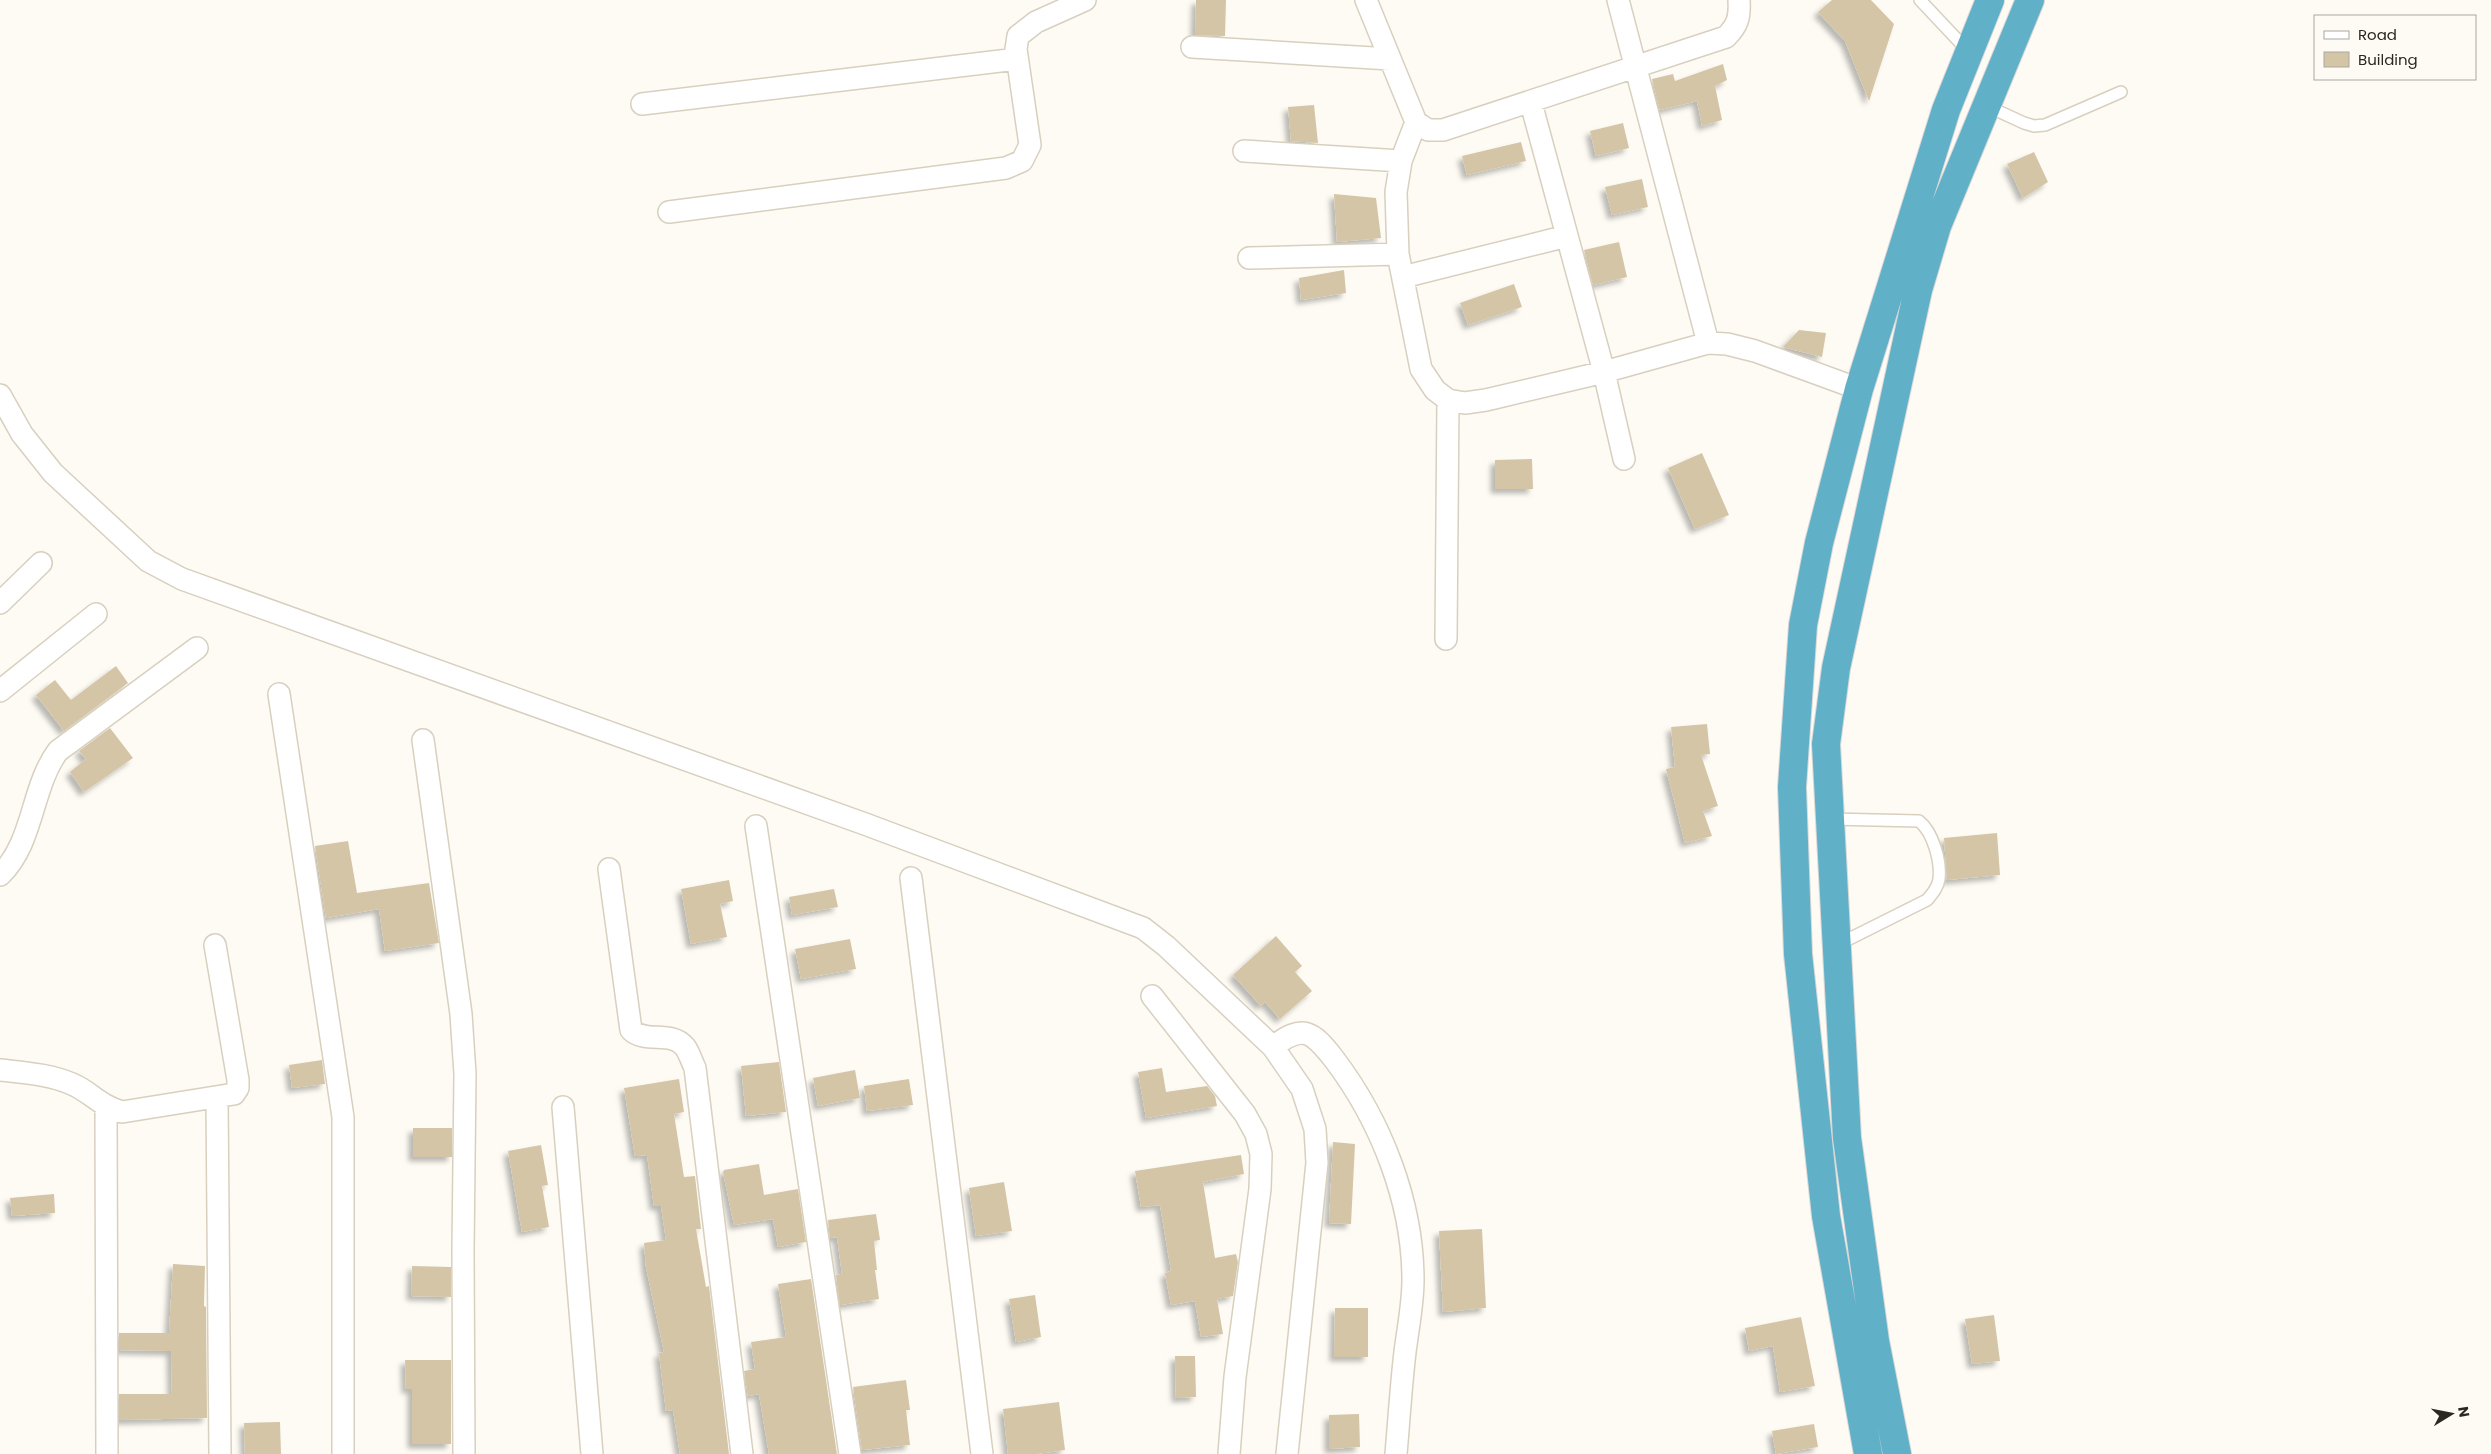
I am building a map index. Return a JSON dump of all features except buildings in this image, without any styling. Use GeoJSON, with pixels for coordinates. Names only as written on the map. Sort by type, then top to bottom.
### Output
{"type":"FeatureCollection","features":[{"type":"Feature","properties":{"kind":"highway"},"geometry":{"type":"LineString","coordinates":[[1868,1454],[1826,1216],[1798,954],[1792,787],[1803,625],[1819,543],[1859,389],[1917,198],[1968,51],[1990,0]]}},
{"type":"Feature","properties":{"kind":"highway"},"geometry":{"type":"LineString","coordinates":[[1897,1454],[1875,1341],[1847,1138],[1826,744],[1836,668],[1918,290],[1937,226],[2030,0]]}},
{"type":"Feature","properties":{"kind":"highway"},"geometry":{"type":"LineString","coordinates":[[1796,743],[1826,744]]}},
{"type":"Feature","properties":{"kind":"street"},"geometry":{"type":"LineString","coordinates":[[669,212],[1006,168],[1022,161],[1030,145],[1017,59],[1018,36],[1036,22],[1085,0]]}},
{"type":"Feature","properties":{"kind":"street"},"geometry":{"type":"LineString","coordinates":[[1366,0],[1416,122],[1428,130],[1442,130],[1531,103],[1726,38],[1736,27],[1740,16],[1739,0]]}},
{"type":"Feature","properties":{"kind":"street"},"geometry":{"type":"LineString","coordinates":[[1618,0],[1708,343]]}},
{"type":"Feature","properties":{"kind":"street"},"geometry":{"type":"LineString","coordinates":[[1192,47],[1390,59]]}},
{"type":"Feature","properties":{"kind":"street"},"geometry":{"type":"LineString","coordinates":[[642,104],[1017,59]]}},
{"type":"Feature","properties":{"kind":"street"},"geometry":{"type":"LineString","coordinates":[[1531,103],[1604,372],[1624,459]]}},
{"type":"Feature","properties":{"kind":"street"},"geometry":{"type":"LineString","coordinates":[[1416,122],[1401,161],[1396,192],[1398,254],[1421,369],[1435,390],[1448,400],[1465,404],[1486,400],[1604,372],[1708,343],[1727,344],[1755,351],[1859,389]]}},
{"type":"Feature","properties":{"kind":"street"},"geometry":{"type":"LineString","coordinates":[[1244,151],[1401,161]]}},
{"type":"Feature","properties":{"kind":"street"},"geometry":{"type":"LineString","coordinates":[[1403,277],[1567,236]]}},
{"type":"Feature","properties":{"kind":"street"},"geometry":{"type":"LineString","coordinates":[[1249,258],[1398,254]]}},
{"type":"Feature","properties":{"kind":"street"},"geometry":{"type":"LineString","coordinates":[[0,395],[22,434],[53,473],[148,561],[182,579],[865,824],[1143,928],[1166,946],[1273,1047],[1302,1089],[1315,1129],[1317,1163],[1287,1454]]}},
{"type":"Feature","properties":{"kind":"street"},"geometry":{"type":"LineString","coordinates":[[1446,639],[1448,400]]}},
{"type":"Feature","properties":{"kind":"street"},"geometry":{"type":"LineString","coordinates":[[0,603],[41,563]]}},
{"type":"Feature","properties":{"kind":"street"},"geometry":{"type":"LineString","coordinates":[[0,691],[96,614]]}},
{"type":"Feature","properties":{"kind":"street"},"geometry":{"type":"LineString","coordinates":[[0,875],[17,850],[34,810],[45,770],[58,750],[196,648]]}},
{"type":"Feature","properties":{"kind":"street"},"geometry":{"type":"LineString","coordinates":[[279,694],[343,1117],[343,1454]]}},
{"type":"Feature","properties":{"kind":"street"},"geometry":{"type":"LineString","coordinates":[[424,740],[461,1014],[465,1074],[463,1250],[464,1454]]}},
{"type":"Feature","properties":{"kind":"street"},"geometry":{"type":"LineString","coordinates":[[756,826],[850,1454]]}},
{"type":"Feature","properties":{"kind":"street"},"geometry":{"type":"LineString","coordinates":[[609,870],[631,1030],[638,1036],[674,1039],[685,1047],[695,1068],[742,1454]]}},
{"type":"Feature","properties":{"kind":"street"},"geometry":{"type":"LineString","coordinates":[[911,878],[982,1454]]}},
{"type":"Feature","properties":{"kind":"street"},"geometry":{"type":"LineString","coordinates":[[0,1070],[50,1075],[74,1085],[106,1107],[122,1112],[234,1094],[238,1088],[238,1080],[214,945]]}},
{"type":"Feature","properties":{"kind":"street"},"geometry":{"type":"LineString","coordinates":[[1152,996],[1245,1114],[1256,1134],[1261,1154],[1260,1189],[1235,1377],[1229,1454]]}},
{"type":"Feature","properties":{"kind":"street"},"geometry":{"type":"LineString","coordinates":[[1273,1047],[1286,1037],[1295,1034],[1305,1034],[1318,1038],[1347,1075],[1379,1134],[1406,1210],[1413,1280],[1396,1454]]}},
{"type":"Feature","properties":{"kind":"street"},"geometry":{"type":"LineString","coordinates":[[217,1098],[220,1454]]}},
{"type":"Feature","properties":{"kind":"street"},"geometry":{"type":"LineString","coordinates":[[106,1107],[107,1454]]}},
{"type":"Feature","properties":{"kind":"street"},"geometry":{"type":"LineString","coordinates":[[563,1107],[592,1454]]}},
{"type":"Feature","properties":{"kind":"lane"},"geometry":{"type":"LineString","coordinates":[[1920,0],[1968,51]]}},
{"type":"Feature","properties":{"kind":"lane"},"geometry":{"type":"LineString","coordinates":[[1986,106],[2034,126],[2045,124],[2121,92]]}},
{"type":"Feature","properties":{"kind":"lane"},"geometry":{"type":"LineString","coordinates":[[1830,819],[1919,821],[1927,828],[1933,838],[1939,879],[1936,890],[1927,900],[1837,945]]}}]}
